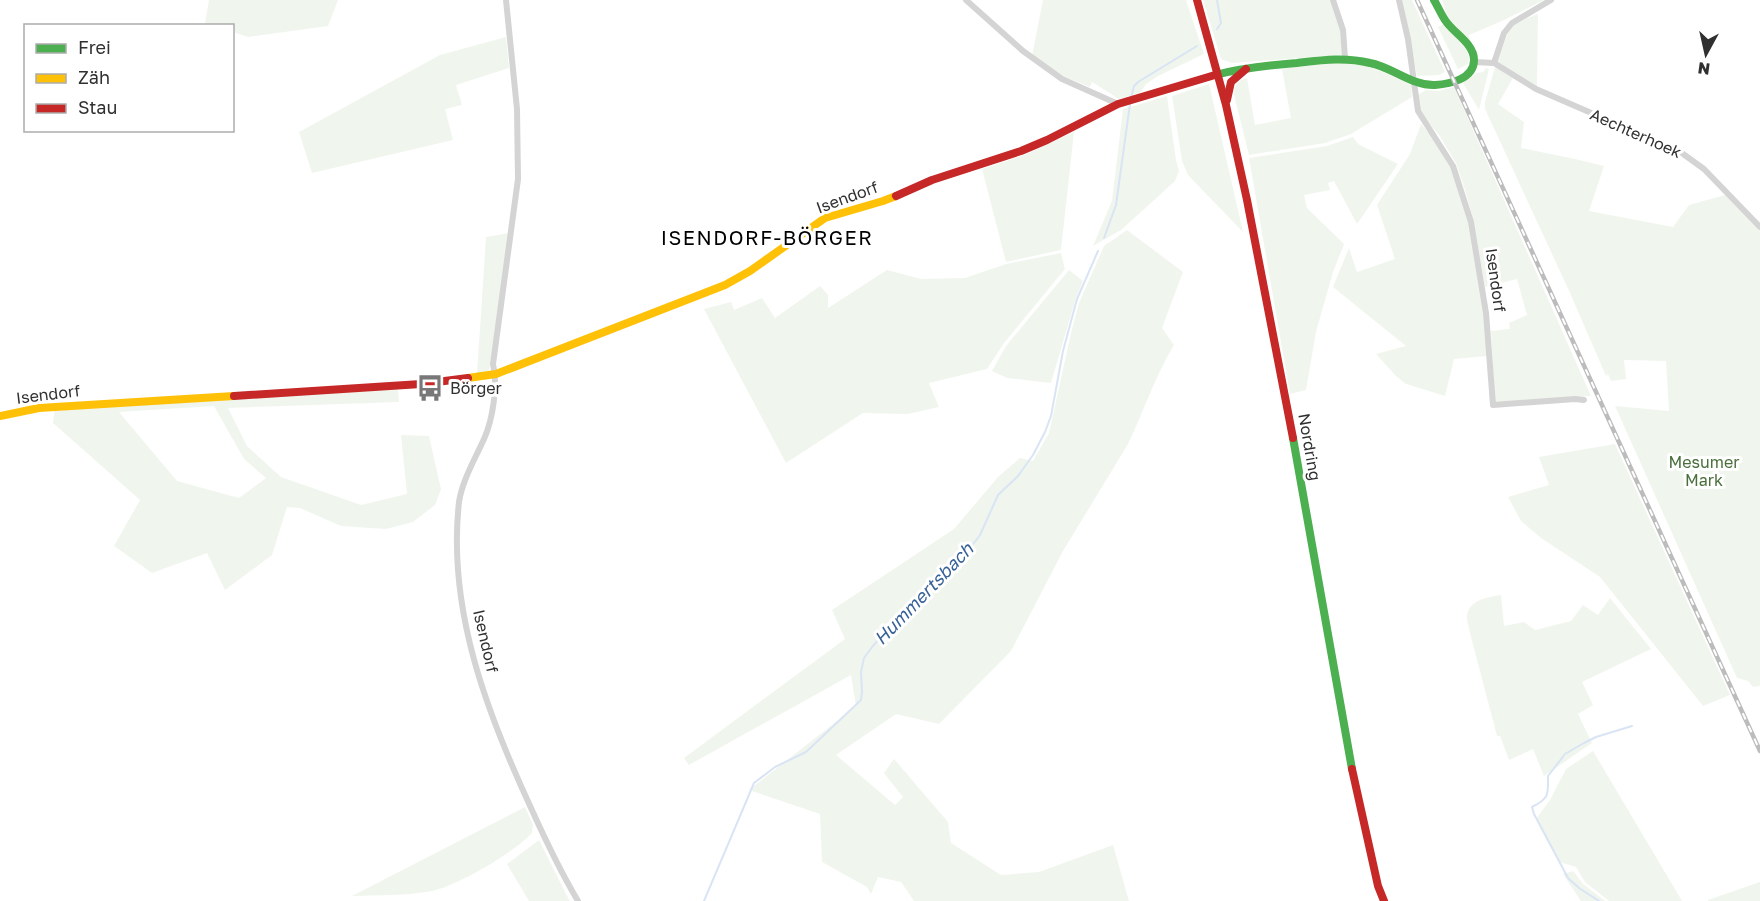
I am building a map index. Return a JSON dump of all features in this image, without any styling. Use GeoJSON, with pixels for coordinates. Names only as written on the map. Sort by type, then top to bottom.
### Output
{"type":"FeatureCollection","features":[{"type":"Feature","properties":{"kind":"street","name":"Isendorf"},"geometry":{"type":"LineString","coordinates":[[506,0],[518,109],[518,179],[493,364],[495,374],[490,421],[460,499],[459,573],[474,664],[505,752],[578,901]]}},
{"type":"Feature","properties":{"kind":"street"},"geometry":{"type":"LineString","coordinates":[[966,0],[1023,51],[1062,79],[1121,103]]}},
{"type":"Feature","properties":{"kind":"street","name":"Nordring"},"geometry":{"type":"LineString","coordinates":[[1197,0],[1226,105],[1286,397],[1354,778],[1378,886],[1384,901]]}},
{"type":"Feature","properties":{"kind":"street"},"geometry":{"type":"LineString","coordinates":[[1333,0],[1343,30],[1345,58]]}},
{"type":"Feature","properties":{"kind":"street"},"geometry":{"type":"LineString","coordinates":[[1399,0],[1414,81]]}},
{"type":"Feature","properties":{"kind":"street"},"geometry":{"type":"LineString","coordinates":[[1434,0],[1446,22],[1473,53],[1474,62]]}},
{"type":"Feature","properties":{"kind":"street"},"geometry":{"type":"LineString","coordinates":[[1494,63],[1504,33],[1512,23],[1551,0]]}},
{"type":"Feature","properties":{"kind":"street","name":"Isendorf"},"geometry":{"type":"LineString","coordinates":[[0,416],[39,408],[421,384],[495,374],[725,285],[750,271],[825,218],[883,201],[932,180],[1021,151],[1121,103],[1218,74],[1313,60],[1345,58],[1373,63],[1431,86],[1445,84],[1467,75],[1474,62]]}},
{"type":"Feature","properties":{"kind":"street","name":"Aechterhoek"},"geometry":{"type":"LineString","coordinates":[[1474,62],[1494,63],[1536,89],[1679,151],[1704,169],[1760,227]]}},
{"type":"Feature","properties":{"kind":"street"},"geometry":{"type":"LineString","coordinates":[[1226,105],[1230,82],[1246,69]]}},
{"type":"Feature","properties":{"kind":"street","name":"Isendorf"},"geometry":{"type":"LineString","coordinates":[[1414,81],[1418,111],[1453,166],[1471,222],[1486,313],[1493,405],[1584,400]]}},
{"type":"Feature","properties":{"kind":"green space"},"geometry":{"type":"Polygon","coordinates":[[[209,0],[338,0],[328,26],[248,37],[234,32],[234,24],[205,23],[209,0]]]}},
{"type":"Feature","properties":{"kind":"green space"},"geometry":{"type":"Polygon","coordinates":[[[1043,0],[1186,0],[1204,54],[1158,76],[1146,84],[1140,93],[1119,99],[1092,82],[1090,87],[1065,77],[1032,56],[1043,0]]]}},
{"type":"Feature","properties":{"kind":"green space"},"geometry":{"type":"Polygon","coordinates":[[[1203,0],[1330,0],[1340,30],[1342,55],[1232,63],[1221,59],[1203,0]]]}},
{"type":"Feature","properties":{"kind":"green space"},"geometry":{"type":"Polygon","coordinates":[[[1401,0],[1412,0],[1445,72],[1439,75],[1417,76],[1401,0]]]}},
{"type":"Feature","properties":{"kind":"green space"},"geometry":{"type":"Polygon","coordinates":[[[1442,0],[1544,0],[1469,35],[1470,40],[1464,45],[1469,57],[1468,64],[1458,69],[1438,27],[1449,22],[1442,0]]]}},
{"type":"Feature","properties":{"kind":"green space"},"geometry":{"type":"Polygon","coordinates":[[[1538,14],[1537,86],[1497,62],[1513,24],[1538,14]]]}},
{"type":"Feature","properties":{"kind":"green space"},"geometry":{"type":"Polygon","coordinates":[[[506,37],[509,68],[456,85],[462,105],[445,109],[453,140],[312,173],[299,132],[440,55],[506,37]]]}},
{"type":"Feature","properties":{"kind":"green space"},"geometry":{"type":"Polygon","coordinates":[[[1348,62],[1373,68],[1411,85],[1412,97],[1351,134],[1325,143],[1249,155],[1234,95],[1238,82],[1247,78],[1255,125],[1291,118],[1282,69],[1348,62]]]}},
{"type":"Feature","properties":{"kind":"green space","name":"Mesumer Mark"},"geometry":{"type":"Polygon","coordinates":[[[1495,67],[1513,78],[1498,104],[1524,122],[1521,148],[1604,166],[1589,211],[1673,227],[1689,205],[1725,195],[1760,231],[1760,686],[1753,687],[1748,681],[1737,678],[1615,406],[1669,411],[1666,361],[1624,360],[1626,379],[1611,381],[1608,374],[1606,376],[1485,109],[1495,67]]]}},
{"type":"Feature","properties":{"kind":"green space"},"geometry":{"type":"Polygon","coordinates":[[[1486,68],[1489,69],[1479,110],[1463,83],[1486,68]]]}},
{"type":"Feature","properties":{"kind":"green space"},"geometry":{"type":"Polygon","coordinates":[[[1209,84],[1243,232],[1188,175],[1182,161],[1172,96],[1209,84]]]}},
{"type":"Feature","properties":{"kind":"green space"},"geometry":{"type":"Polygon","coordinates":[[[1454,87],[1591,396],[1495,403],[1491,331],[1510,329],[1509,323],[1527,315],[1517,279],[1485,287],[1474,222],[1456,163],[1439,135],[1423,116],[1419,106],[1419,94],[1426,90],[1438,91],[1454,87]]]}},
{"type":"Feature","properties":{"kind":"green space"},"geometry":{"type":"Polygon","coordinates":[[[1167,96],[1179,171],[1175,181],[1121,230],[1093,246],[1112,201],[1123,109],[1167,96]]]}},
{"type":"Feature","properties":{"kind":"green space"},"geometry":{"type":"Polygon","coordinates":[[[1421,124],[1437,143],[1451,166],[1469,222],[1484,312],[1487,356],[1454,359],[1445,396],[1406,384],[1396,376],[1376,354],[1406,346],[1333,287],[1349,248],[1357,272],[1395,259],[1377,205],[1410,154],[1421,124]]]}},
{"type":"Feature","properties":{"kind":"green space"},"geometry":{"type":"Polygon","coordinates":[[[1074,132],[1061,250],[1006,262],[982,169],[1027,154],[1074,132]]]}},
{"type":"Feature","properties":{"kind":"green space"},"geometry":{"type":"Polygon","coordinates":[[[1353,137],[1358,144],[1398,164],[1357,224],[1334,181],[1328,183],[1330,190],[1304,195],[1307,208],[1344,244],[1333,272],[1316,332],[1306,390],[1290,394],[1249,158],[1327,146],[1353,137]]]}},
{"type":"Feature","properties":{"kind":"green space"},"geometry":{"type":"Polygon","coordinates":[[[1127,230],[1183,272],[1162,328],[1174,345],[1128,444],[1063,551],[1011,651],[939,724],[896,714],[836,755],[895,805],[903,797],[884,773],[894,759],[948,822],[951,843],[1001,875],[1039,872],[1113,845],[1129,901],[914,901],[901,882],[878,877],[871,894],[867,887],[822,862],[820,814],[749,790],[856,706],[851,675],[689,765],[684,758],[845,639],[832,610],[954,529],[998,477],[1020,458],[1033,461],[1049,433],[1079,303],[1104,246],[1127,230]]]}},
{"type":"Feature","properties":{"kind":"green space"},"geometry":{"type":"Polygon","coordinates":[[[509,233],[489,372],[477,374],[486,237],[509,233]]]}},
{"type":"Feature","properties":{"kind":"green space"},"geometry":{"type":"Polygon","coordinates":[[[1061,253],[1065,269],[1004,343],[987,369],[929,383],[939,407],[908,414],[863,413],[786,463],[704,309],[731,302],[734,310],[762,298],[775,318],[820,286],[828,295],[828,308],[887,270],[921,279],[965,278],[1006,264],[1061,253]]]}},
{"type":"Feature","properties":{"kind":"green space"},"geometry":{"type":"Polygon","coordinates":[[[1069,270],[1083,281],[1051,383],[1007,378],[992,371],[1006,346],[1069,270]]]}},
{"type":"Feature","properties":{"kind":"green space"},"geometry":{"type":"Polygon","coordinates":[[[398,389],[399,402],[228,408],[247,446],[281,477],[361,505],[407,494],[401,435],[429,436],[441,489],[435,505],[413,522],[386,529],[341,526],[300,508],[287,507],[272,555],[225,590],[207,553],[152,573],[114,546],[140,500],[53,423],[55,407],[398,389]],[[214,406],[119,412],[177,481],[239,498],[266,478],[244,459],[214,406]]]}},
{"type":"Feature","properties":{"kind":"green space"},"geometry":{"type":"Polygon","coordinates":[[[1615,444],[1730,695],[1703,706],[1600,577],[1541,538],[1521,521],[1508,497],[1549,485],[1539,457],[1615,444]]]}},
{"type":"Feature","properties":{"kind":"green space"},"geometry":{"type":"Polygon","coordinates":[[[1501,595],[1504,626],[1524,622],[1535,630],[1571,621],[1583,605],[1598,615],[1610,598],[1651,649],[1582,682],[1593,705],[1578,714],[1592,743],[1544,776],[1533,749],[1509,760],[1500,736],[1497,736],[1468,625],[1468,612],[1474,603],[1501,595]]]}},
{"type":"Feature","properties":{"kind":"green space"},"geometry":{"type":"Polygon","coordinates":[[[1593,751],[1682,901],[1609,901],[1585,882],[1576,867],[1559,862],[1536,819],[1550,800],[1566,769],[1593,751]]]}},
{"type":"Feature","properties":{"kind":"green space"},"geometry":{"type":"Polygon","coordinates":[[[525,807],[533,825],[532,833],[499,859],[470,875],[432,891],[402,895],[352,896],[525,807]]]}},
{"type":"Feature","properties":{"kind":"green space"},"geometry":{"type":"Polygon","coordinates":[[[539,840],[570,901],[529,901],[507,864],[539,840]]]}},
{"type":"Feature","properties":{"kind":"green space"},"geometry":{"type":"Polygon","coordinates":[[[1573,871],[1583,884],[1605,901],[1581,901],[1563,874],[1573,871]]]}},
{"type":"Feature","properties":{"kind":"green space"},"geometry":{"type":"Polygon","coordinates":[[[1760,882],[1760,901],[1708,901],[1708,900],[1760,882]]]}},
{"type":"Feature","properties":{"kind":"waterway","name":"Hummertsbach"},"geometry":{"type":"LineString","coordinates":[[1217,0],[1221,23],[1217,29]]}},
{"type":"Feature","properties":{"kind":"waterway","name":"Hummertsbach"},"geometry":{"type":"LineString","coordinates":[[1131,98],[1134,86],[1138,82],[1197,46]]}},
{"type":"Feature","properties":{"kind":"waterway","name":"Hummertsbach"},"geometry":{"type":"LineString","coordinates":[[1104,238],[1116,205],[1130,104]]}},
{"type":"Feature","properties":{"kind":"waterway","name":"Hummertsbach"},"geometry":{"type":"LineString","coordinates":[[704,901],[754,783],[775,767],[806,752],[861,700],[861,672],[864,658],[907,608],[943,579],[962,559],[980,535],[998,495],[1018,476],[1033,455],[1051,416],[1063,351],[1077,299],[1098,251]]}},
{"type":"Feature","properties":{"kind":"waterway"},"geometry":{"type":"LineString","coordinates":[[1599,901],[1568,878],[1532,807],[1547,795],[1548,776],[1565,754],[1596,737],[1632,726]]}},
{"type":"Feature","properties":{"kind":"railway"},"geometry":{"type":"LineString","coordinates":[[1417,0],[1760,751]]}},
{"type":"Feature","properties":{"kind":"traffic: fast"},"geometry":{"type":"LineString","coordinates":[[1215,75],[1266,66],[1343,60],[1378,65],[1427,85],[1454,82],[1470,72],[1473,66],[1473,54],[1467,43],[1445,20],[1434,0]]}},
{"type":"Feature","properties":{"kind":"traffic: fast"},"geometry":{"type":"LineString","coordinates":[[1293,438],[1352,769]]}},
{"type":"Feature","properties":{"kind":"traffic: slow"},"geometry":{"type":"LineString","coordinates":[[468,378],[496,374],[725,285],[750,271],[825,218],[896,196]]}},
{"type":"Feature","properties":{"kind":"traffic: slow"},"geometry":{"type":"LineString","coordinates":[[0,416],[39,408],[234,396]]}},
{"type":"Feature","properties":{"kind":"traffic: jam"},"geometry":{"type":"LineString","coordinates":[[1197,0],[1226,105],[1247,200],[1293,438]]}},
{"type":"Feature","properties":{"kind":"traffic: jam"},"geometry":{"type":"LineString","coordinates":[[1227,100],[1231,82],[1246,69]]}},
{"type":"Feature","properties":{"kind":"traffic: jam"},"geometry":{"type":"LineString","coordinates":[[896,196],[932,180],[1021,151],[1118,104],[1215,75]]}},
{"type":"Feature","properties":{"kind":"traffic: jam"},"geometry":{"type":"LineString","coordinates":[[234,396],[421,384],[468,378]]}},
{"type":"Feature","properties":{"kind":"traffic: jam"},"geometry":{"type":"LineString","coordinates":[[1352,769],[1378,886],[1384,901]]}},
{"type":"Feature","properties":{"kind":"place","name":"Börger"},"geometry":{"type":"Point","coordinates":[430,388]}},
{"type":"Feature","properties":{"kind":"district","name":"ISENDORF-BÖRGER"},"geometry":{"type":"Point","coordinates":[767,238]}}]}
